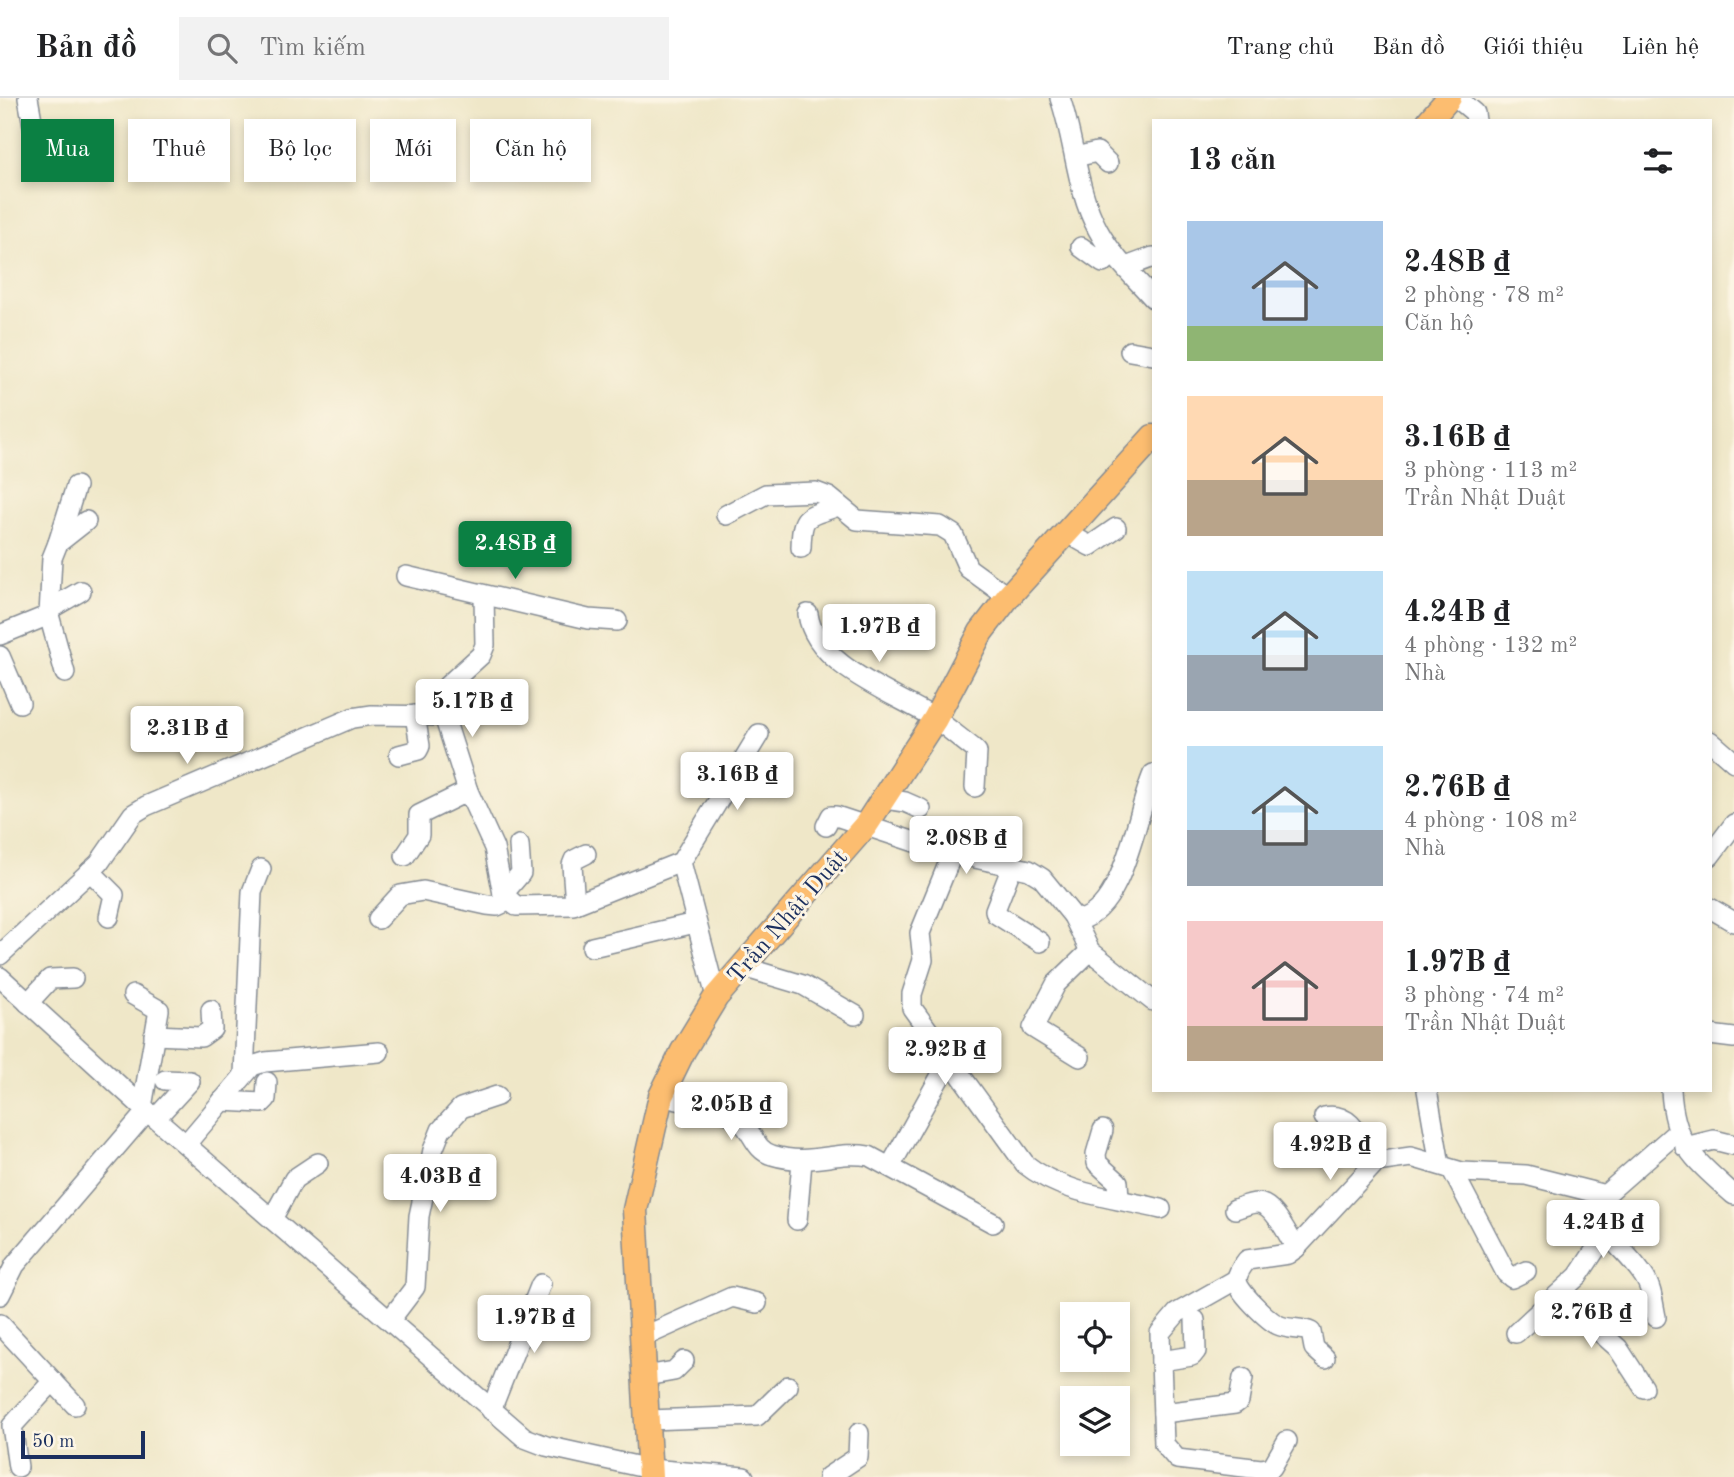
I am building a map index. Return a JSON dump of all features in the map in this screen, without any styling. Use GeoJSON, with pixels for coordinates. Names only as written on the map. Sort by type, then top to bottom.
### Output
{"type":"FeatureCollection","features":[{"type":"Feature","properties":{"kind":"main road"},"geometry":{"type":"LineString","coordinates":[[1431,119],[1449,98]]}},
{"type":"Feature","properties":{"kind":"main road","name":"Trần Nhật Duật"},"geometry":{"type":"LineString","coordinates":[[650,1473],[635,1210],[661,1096],[682,1051],[716,997],[866,825],[885,799],[935,719],[981,632],[1008,597],[1152,438]]}},
{"type":"Feature","properties":{"kind":"street"},"geometry":{"type":"LineString","coordinates":[[28,98],[31,119]]}},
{"type":"Feature","properties":{"kind":"street"},"geometry":{"type":"LineString","coordinates":[[1060,98],[1087,203],[1098,230],[1120,261],[1152,297]]}},
{"type":"Feature","properties":{"kind":"street"},"geometry":{"type":"LineString","coordinates":[[1457,98],[1475,113],[1476,119]]}},
{"type":"Feature","properties":{"kind":"street"},"geometry":{"type":"LineString","coordinates":[[1075,157],[1097,152],[1108,163]]}},
{"type":"Feature","properties":{"kind":"street"},"geometry":{"type":"LineString","coordinates":[[1081,247],[1103,263],[1152,257]]}},
{"type":"Feature","properties":{"kind":"street"},"geometry":{"type":"LineString","coordinates":[[1130,351],[1152,355]]}},
{"type":"Feature","properties":{"kind":"street"},"geometry":{"type":"LineString","coordinates":[[65,673],[50,612],[52,558],[76,486]]}},
{"type":"Feature","properties":{"kind":"street"},"geometry":{"type":"LineString","coordinates":[[726,515],[766,494],[816,492],[829,497],[857,520],[948,529],[968,568],[1008,597]]}},
{"type":"Feature","properties":{"kind":"street"},"geometry":{"type":"LineString","coordinates":[[802,548],[802,524],[806,517],[838,506]]}},
{"type":"Feature","properties":{"kind":"street"},"geometry":{"type":"LineString","coordinates":[[58,543],[86,521]]}},
{"type":"Feature","properties":{"kind":"street"},"geometry":{"type":"LineString","coordinates":[[1067,533],[1090,546],[1116,528]]}},
{"type":"Feature","properties":{"kind":"street"},"geometry":{"type":"LineString","coordinates":[[407,576],[588,619],[617,621]]}},
{"type":"Feature","properties":{"kind":"street"},"geometry":{"type":"LineString","coordinates":[[0,635],[50,612],[81,591]]}},
{"type":"Feature","properties":{"kind":"street"},"geometry":{"type":"LineString","coordinates":[[484,596],[485,645],[481,656],[447,686],[444,716],[468,791],[491,838],[506,898],[516,906],[575,904],[681,862],[759,734]]}},
{"type":"Feature","properties":{"kind":"street"},"geometry":{"type":"LineString","coordinates":[[808,614],[810,629],[842,664],[935,719],[977,752],[975,786]]}},
{"type":"Feature","properties":{"kind":"street"},"geometry":{"type":"LineString","coordinates":[[0,656],[20,703]]}},
{"type":"Feature","properties":{"kind":"street"},"geometry":{"type":"LineString","coordinates":[[0,955],[90,871],[108,852],[133,814],[146,806],[372,715],[444,716]]}},
{"type":"Feature","properties":{"kind":"street"},"geometry":{"type":"LineString","coordinates":[[399,755],[420,746],[415,715]]}},
{"type":"Feature","properties":{"kind":"street"},"geometry":{"type":"LineString","coordinates":[[1712,743],[1734,762]]}},
{"type":"Feature","properties":{"kind":"street"},"geometry":{"type":"LineString","coordinates":[[1073,916],[1080,920],[1091,918],[1112,892],[1152,777]]}},
{"type":"Feature","properties":{"kind":"street"},"geometry":{"type":"LineString","coordinates":[[405,856],[419,835],[419,815],[468,791]]}},
{"type":"Feature","properties":{"kind":"street"},"geometry":{"type":"LineString","coordinates":[[885,799],[921,808]]}},
{"type":"Feature","properties":{"kind":"street"},"geometry":{"type":"LineString","coordinates":[[826,826],[831,816],[836,816],[953,852],[1013,864],[1042,878],[1073,916],[1090,951],[1152,1000]]}},
{"type":"Feature","properties":{"kind":"street"},"geometry":{"type":"LineString","coordinates":[[1712,853],[1734,824]]}},
{"type":"Feature","properties":{"kind":"street"},"geometry":{"type":"LineString","coordinates":[[378,919],[400,895],[423,891],[497,906],[506,898],[522,873],[519,845]]}},
{"type":"Feature","properties":{"kind":"street"},"geometry":{"type":"LineString","coordinates":[[953,852],[920,933],[922,968],[911,1001],[1025,1164],[1057,1184],[1161,1209]]}},
{"type":"Feature","properties":{"kind":"street"},"geometry":{"type":"LineString","coordinates":[[575,904],[572,864],[573,860],[586,854]]}},
{"type":"Feature","properties":{"kind":"street"},"geometry":{"type":"LineString","coordinates":[[681,862],[716,997]]}},
{"type":"Feature","properties":{"kind":"street"},"geometry":{"type":"LineString","coordinates":[[1013,864],[995,910],[996,914],[1040,942]]}},
{"type":"Feature","properties":{"kind":"street"},"geometry":{"type":"LineString","coordinates":[[244,1074],[251,892],[261,869]]}},
{"type":"Feature","properties":{"kind":"street"},"geometry":{"type":"LineString","coordinates":[[90,871],[114,895],[109,917]]}},
{"type":"Feature","properties":{"kind":"street"},"geometry":{"type":"LineString","coordinates":[[1712,909],[1734,922]]}},
{"type":"Feature","properties":{"kind":"street"},"geometry":{"type":"LineString","coordinates":[[592,947],[695,923]]}},
{"type":"Feature","properties":{"kind":"street"},"geometry":{"type":"LineString","coordinates":[[1080,1057],[1033,1027],[1056,984],[1090,951]]}},
{"type":"Feature","properties":{"kind":"street"},"geometry":{"type":"LineString","coordinates":[[743,967],[803,985],[855,1015]]}},
{"type":"Feature","properties":{"kind":"street"},"geometry":{"type":"LineString","coordinates":[[29,1003],[50,979],[73,978]]}},
{"type":"Feature","properties":{"kind":"street"},"geometry":{"type":"LineString","coordinates":[[2,981],[148,1112],[525,1437],[546,1446],[650,1473],[744,1477]]}},
{"type":"Feature","properties":{"kind":"street"},"geometry":{"type":"LineString","coordinates":[[133,995],[157,1007],[148,1112]]}},
{"type":"Feature","properties":{"kind":"street"},"geometry":{"type":"LineString","coordinates":[[154,1035],[201,1037],[212,1029],[211,1010]]}},
{"type":"Feature","properties":{"kind":"street"},"geometry":{"type":"LineString","coordinates":[[1712,1035],[1734,1038]]}},
{"type":"Feature","properties":{"kind":"street"},"geometry":{"type":"LineString","coordinates":[[186,1144],[252,1066],[265,1062],[379,1052]]}},
{"type":"Feature","properties":{"kind":"street"},"geometry":{"type":"LineString","coordinates":[[890,1167],[950,1059]]}},
{"type":"Feature","properties":{"kind":"street"},"geometry":{"type":"LineString","coordinates":[[0,1294],[15,1265],[148,1112],[190,1082],[165,1080]]}},
{"type":"Feature","properties":{"kind":"street"},"geometry":{"type":"LineString","coordinates":[[222,1101],[262,1103],[266,1099],[267,1082]]}},
{"type":"Feature","properties":{"kind":"street"},"geometry":{"type":"LineString","coordinates":[[1427,1092],[1446,1168],[1506,1273],[1512,1278],[1526,1271]]}},
{"type":"Feature","properties":{"kind":"street"},"geometry":{"type":"LineString","coordinates":[[1671,1092],[1681,1140],[1734,1195]]}},
{"type":"Feature","properties":{"kind":"street"},"geometry":{"type":"LineString","coordinates":[[390,1320],[415,1287],[418,1273],[419,1216],[433,1150],[441,1130],[461,1108],[497,1096]]}},
{"type":"Feature","properties":{"kind":"street"},"geometry":{"type":"LineString","coordinates":[[661,1096],[728,1114],[745,1125],[765,1152],[802,1161],[855,1153],[869,1156],[993,1223]]}},
{"type":"Feature","properties":{"kind":"street"},"geometry":{"type":"LineString","coordinates":[[1324,1117],[1338,1114],[1347,1118],[1373,1164]]}},
{"type":"Feature","properties":{"kind":"street"},"geometry":{"type":"LineString","coordinates":[[1103,1130],[1096,1154],[1097,1163],[1118,1182],[1119,1199]]}},
{"type":"Feature","properties":{"kind":"street"},"geometry":{"type":"LineString","coordinates":[[1605,1195],[1681,1140],[1714,1140],[1734,1146]]}},
{"type":"Feature","properties":{"kind":"street"},"geometry":{"type":"LineString","coordinates":[[1287,1441],[1272,1467],[1261,1469],[1177,1459],[1164,1444],[1160,1333],[1177,1313],[1237,1279],[1247,1260],[1288,1254],[1296,1248],[1373,1164],[1411,1157],[1446,1168],[1526,1175],[1605,1195]]}},
{"type":"Feature","properties":{"kind":"street"},"geometry":{"type":"LineString","coordinates":[[797,1220],[802,1161]]}},
{"type":"Feature","properties":{"kind":"street"},"geometry":{"type":"LineString","coordinates":[[272,1219],[294,1179],[318,1163]]}},
{"type":"Feature","properties":{"kind":"street"},"geometry":{"type":"LineString","coordinates":[[1605,1195],[1604,1219],[1607,1232],[1644,1275],[1656,1317]]}},
{"type":"Feature","properties":{"kind":"street"},"geometry":{"type":"LineString","coordinates":[[1235,1209],[1255,1203],[1270,1209],[1296,1248]]}},
{"type":"Feature","properties":{"kind":"street"},"geometry":{"type":"LineString","coordinates":[[1516,1333],[1588,1266],[1607,1232]]}},
{"type":"Feature","properties":{"kind":"street"},"geometry":{"type":"LineString","coordinates":[[1237,1279],[1237,1284],[1253,1304],[1270,1320],[1281,1327],[1311,1332],[1314,1348],[1325,1358]]}},
{"type":"Feature","properties":{"kind":"street"},"geometry":{"type":"LineString","coordinates":[[491,1410],[541,1284]]}},
{"type":"Feature","properties":{"kind":"street"},"geometry":{"type":"LineString","coordinates":[[1558,1295],[1618,1348],[1644,1388]]}},
{"type":"Feature","properties":{"kind":"street"},"geometry":{"type":"LineString","coordinates":[[643,1337],[732,1297],[757,1303]]}},
{"type":"Feature","properties":{"kind":"street"},"geometry":{"type":"LineString","coordinates":[[1161,1361],[1192,1356],[1196,1351],[1195,1320]]}},
{"type":"Feature","properties":{"kind":"street"},"geometry":{"type":"LineString","coordinates":[[0,1324],[75,1405]]}},
{"type":"Feature","properties":{"kind":"street"},"geometry":{"type":"LineString","coordinates":[[646,1376],[674,1371],[684,1361]]}},
{"type":"Feature","properties":{"kind":"street"},"geometry":{"type":"LineString","coordinates":[[1163,1413],[1235,1404],[1240,1401],[1243,1378]]}},
{"type":"Feature","properties":{"kind":"street"},"geometry":{"type":"LineString","coordinates":[[18,1467],[12,1426],[53,1381]]}},
{"type":"Feature","properties":{"kind":"street"},"geometry":{"type":"LineString","coordinates":[[649,1420],[757,1416],[788,1386]]}},
{"type":"Feature","properties":{"kind":"street"},"geometry":{"type":"LineString","coordinates":[[828,1477],[858,1457],[859,1433]]}}]}
